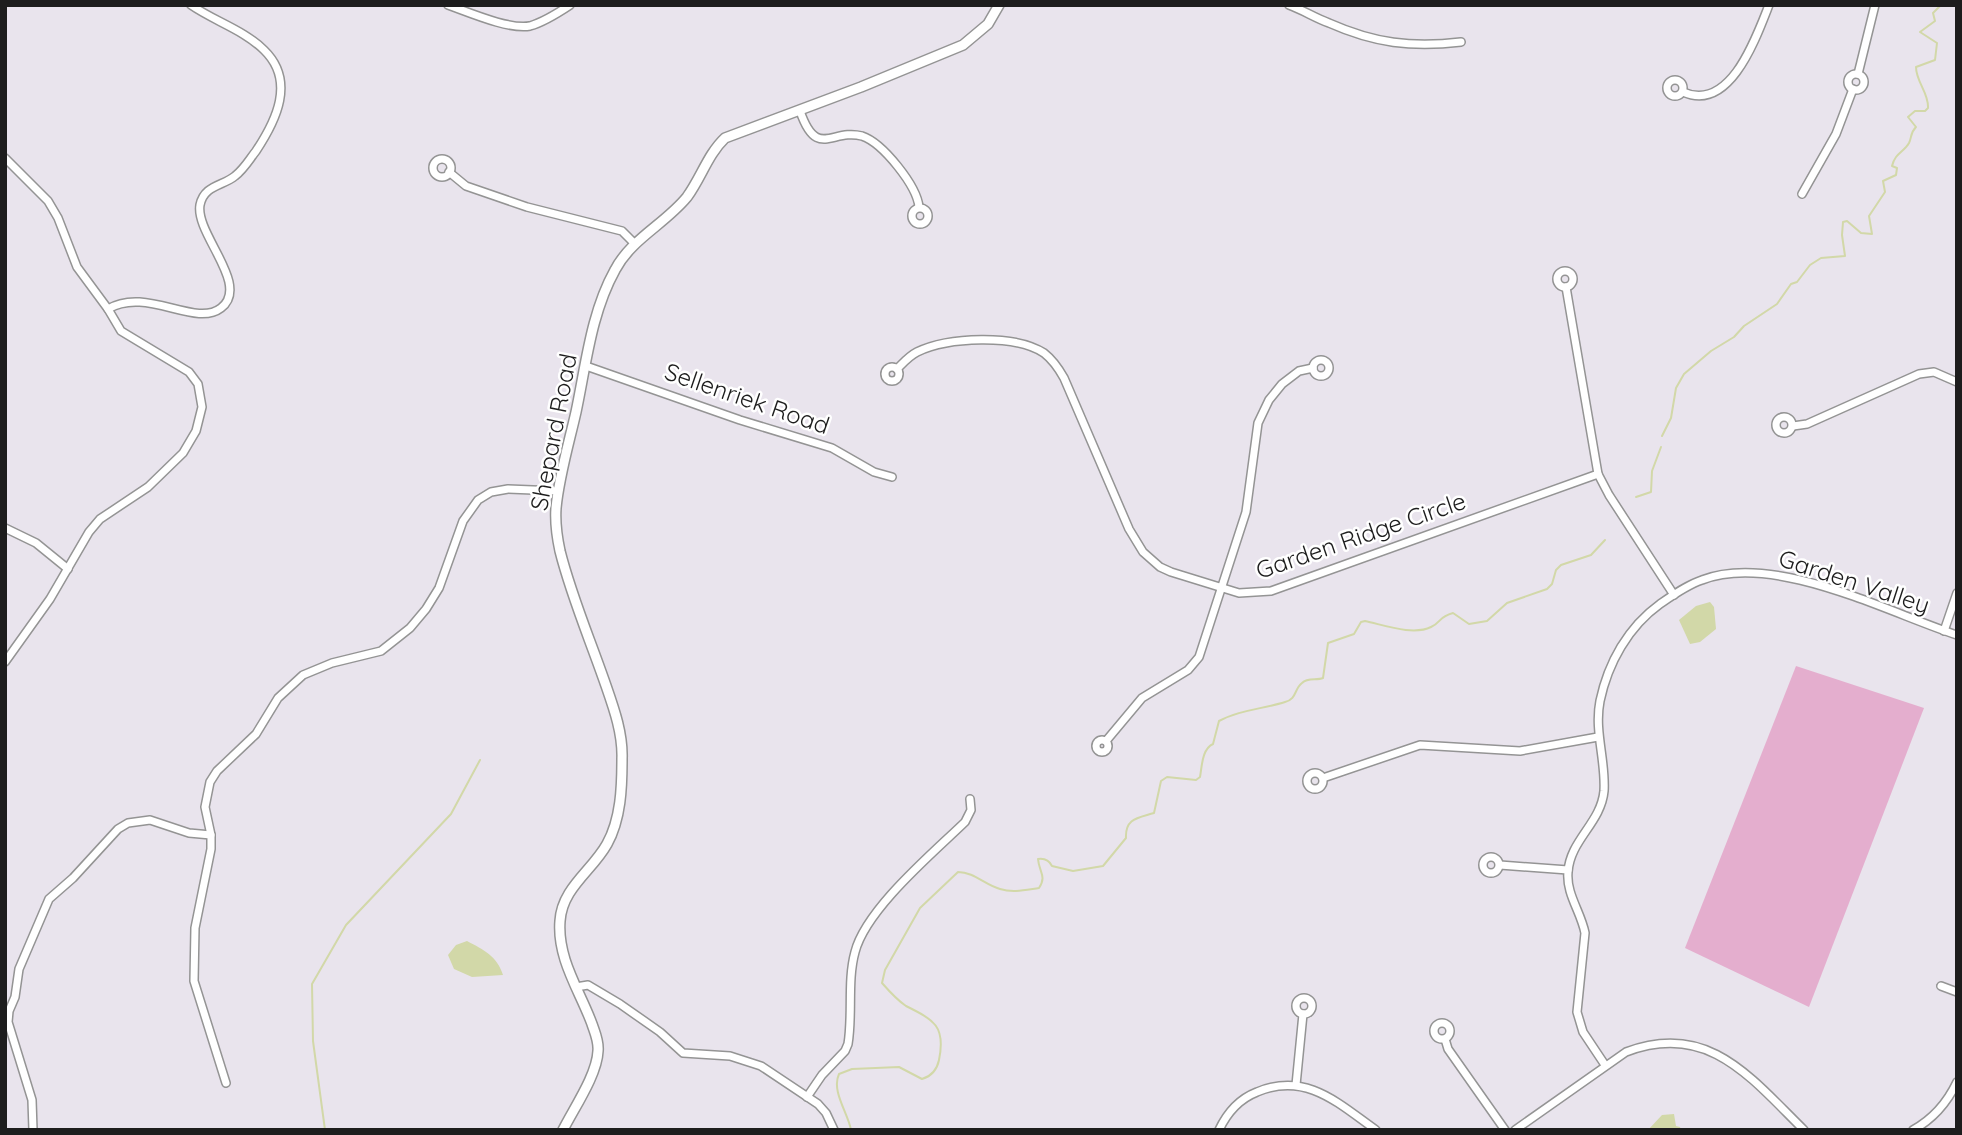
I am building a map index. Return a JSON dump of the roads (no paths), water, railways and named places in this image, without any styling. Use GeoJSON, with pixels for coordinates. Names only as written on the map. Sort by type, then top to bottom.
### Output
{"type":"FeatureCollection","features":[{"type":"Feature","properties":{"kind":"street"},"geometry":{"type":"LineString","coordinates":[[108,309],[120,302],[137,300],[172,309],[209,313],[221,308],[229,298],[230,283],[205,229],[200,205],[206,192],[214,185],[233,178],[243,169],[265,137],[276,119],[280,104],[280,83],[274,64],[266,51],[191,5]]}},
{"type":"Feature","properties":{"kind":"street"},"geometry":{"type":"LineString","coordinates":[[448,5],[503,23],[524,26],[544,20],[570,5]]}},
{"type":"Feature","properties":{"kind":"street","name":"Shepard Road"},"geometry":{"type":"LineString","coordinates":[[563,1130],[594,1070],[598,1041],[562,949],[562,906],[568,892],[608,843],[619,803],[622,756],[614,709],[561,552],[555,521],[558,491],[595,323],[606,288],[622,258],[677,209],[725,138],[800,111],[963,45],[988,24],[999,5]]}},
{"type":"Feature","properties":{"kind":"street"},"geometry":{"type":"LineString","coordinates":[[1289,5],[1326,23],[1381,41],[1419,46],[1461,42]]}},
{"type":"Feature","properties":{"kind":"street"},"geometry":{"type":"LineString","coordinates":[[1683,92],[1695,96],[1706,95],[1730,82],[1769,5]]}},
{"type":"Feature","properties":{"kind":"street"},"geometry":{"type":"LineString","coordinates":[[1802,194],[1836,134],[1853,89],[1858,89],[1863,84],[1863,79],[1858,74],[1875,5]]}},
{"type":"Feature","properties":{"kind":"street"},"geometry":{"type":"LineString","coordinates":[[800,111],[808,129],[816,136],[830,140],[853,135],[869,140],[894,163],[913,187],[918,194],[919,207]]}},
{"type":"Feature","properties":{"kind":"street"},"geometry":{"type":"LineString","coordinates":[[5,158],[48,201],[77,267],[121,331],[189,372],[198,384],[201,397],[201,414],[194,437],[183,453],[148,487],[100,519],[89,532],[38,618],[5,662]]}},
{"type":"Feature","properties":{"kind":"street"},"geometry":{"type":"LineString","coordinates":[[449,172],[466,186],[527,207],[622,231],[635,244]]}},
{"type":"Feature","properties":{"kind":"street"},"geometry":{"type":"LineString","coordinates":[[1566,287],[1598,474],[1674,595]]}},
{"type":"Feature","properties":{"kind":"street","name":"Garden Ridge Circle"},"geometry":{"type":"LineString","coordinates":[[897,369],[917,352],[979,339],[1024,345],[1045,354],[1058,367],[1064,378],[1143,552],[1164,569],[1221,589],[1253,593],[1270,591],[1598,474]]}},
{"type":"Feature","properties":{"kind":"street","name":"Sellenriek Road"},"geometry":{"type":"LineString","coordinates":[[586,366],[740,420],[832,448],[874,472],[892,477]]}},
{"type":"Feature","properties":{"kind":"street"},"geometry":{"type":"LineString","coordinates":[[1106,741],[1142,698],[1188,670],[1196,662],[1246,512],[1255,438],[1262,413],[1282,384],[1299,371],[1313,368]]}},
{"type":"Feature","properties":{"kind":"street"},"geometry":{"type":"LineString","coordinates":[[1793,425],[1807,424],[1919,374],[1934,372],[1957,382]]}},
{"type":"Feature","properties":{"kind":"street"},"geometry":{"type":"LineString","coordinates":[[226,1083],[194,981],[192,955],[208,864],[211,835],[205,807],[210,782],[217,771],[256,734],[288,687],[313,669],[381,651],[410,628],[439,588],[463,521],[478,500],[491,492],[508,489],[558,491]]}},
{"type":"Feature","properties":{"kind":"street"},"geometry":{"type":"LineString","coordinates":[[5,528],[36,543],[68,569]]}},
{"type":"Feature","properties":{"kind":"street","name":"Garden Valley"},"geometry":{"type":"LineString","coordinates":[[1568,870],[1574,848],[1591,827],[1602,801],[1604,788],[1598,737],[1600,705],[1613,661],[1639,623],[1674,595],[1702,580],[1725,574],[1770,574],[1796,579],[1957,635]]}},
{"type":"Feature","properties":{"kind":"street"},"geometry":{"type":"LineString","coordinates":[[1944,631],[1957,593]]}},
{"type":"Feature","properties":{"kind":"street"},"geometry":{"type":"LineString","coordinates":[[1323,778],[1420,745],[1520,751],[1598,737]]}},
{"type":"Feature","properties":{"kind":"street"},"geometry":{"type":"LineString","coordinates":[[807,1097],[848,1044],[853,961],[860,939],[900,885],[965,822],[971,810],[970,799]]}},
{"type":"Feature","properties":{"kind":"street"},"geometry":{"type":"LineString","coordinates":[[33,1130],[32,1100],[8,1022],[19,969],[49,899],[73,878],[118,829],[128,823],[150,820],[189,833],[211,835]]}},
{"type":"Feature","properties":{"kind":"street"},"geometry":{"type":"LineString","coordinates":[[1500,865],[1568,870],[1569,889],[1583,921],[1585,933],[1577,1012],[1583,1032],[1605,1065]]}},
{"type":"Feature","properties":{"kind":"street"},"geometry":{"type":"LineString","coordinates":[[576,987],[588,985],[620,1004],[660,1032],[683,1053],[730,1056],[761,1066],[826,1113],[834,1130]]}},
{"type":"Feature","properties":{"kind":"street"},"geometry":{"type":"LineString","coordinates":[[1941,986],[1957,992]]}},
{"type":"Feature","properties":{"kind":"street"},"geometry":{"type":"LineString","coordinates":[[1296,1085],[1303,1014]]}},
{"type":"Feature","properties":{"kind":"street"},"geometry":{"type":"LineString","coordinates":[[1445,1039],[1448,1049],[1505,1130]]}},
{"type":"Feature","properties":{"kind":"street"},"geometry":{"type":"LineString","coordinates":[[1515,1130],[1626,1052],[1658,1042],[1672,1042],[1702,1047],[1732,1062],[1804,1130]]}},
{"type":"Feature","properties":{"kind":"street"},"geometry":{"type":"LineString","coordinates":[[1913,1130],[1939,1110],[1957,1082]]}},
{"type":"Feature","properties":{"kind":"street"},"geometry":{"type":"LineString","coordinates":[[1219,1130],[1228,1113],[1250,1095],[1276,1085],[1296,1085],[1318,1091],[1376,1130]]}},
{"type":"Feature","properties":{"kind":"waterway"},"geometry":{"type":"LineString","coordinates":[[1662,436],[1671,418],[1676,388],[1684,374],[1711,351],[1734,337],[1744,326],[1777,304],[1791,284],[1797,282],[1810,265],[1821,258],[1845,256],[1843,222],[1847,221],[1861,233],[1872,234],[1869,216],[1885,192],[1883,181],[1896,175],[1897,168],[1892,166],[1893,162],[1909,143],[1916,127],[1908,117],[1915,111],[1925,111],[1928,108],[1927,97],[1916,67],[1935,60],[1937,43],[1920,32],[1935,21],[1933,13],[1941,5]]}},
{"type":"Feature","properties":{"kind":"waterway"},"geometry":{"type":"LineString","coordinates":[[1636,497],[1651,492],[1652,471],[1661,447]]}},
{"type":"Feature","properties":{"kind":"waterway"},"geometry":{"type":"LineString","coordinates":[[851,1130],[838,1095],[839,1074],[852,1069],[899,1067],[922,1079],[937,1067],[941,1039],[936,1026],[931,1020],[903,1004],[882,983],[885,970],[920,908],[958,872],[969,874],[1000,889],[1014,891],[1039,888],[1042,877],[1038,859],[1073,871],[1103,866],[1126,838],[1130,823],[1154,813],[1161,781],[1167,777],[1196,780],[1200,777],[1205,754],[1213,744],[1219,721],[1235,714],[1289,701],[1304,681],[1323,678],[1328,643],[1354,634],[1361,622],[1365,621],[1398,629],[1416,630],[1431,627],[1453,613],[1469,624],[1487,621],[1507,603],[1547,589],[1561,565],[1591,555],[1605,540]]}},
{"type":"Feature","properties":{"kind":"waterway"},"geometry":{"type":"LineString","coordinates":[[325,1130],[313,1041],[312,984],[346,925],[451,814],[480,760]]}}]}
